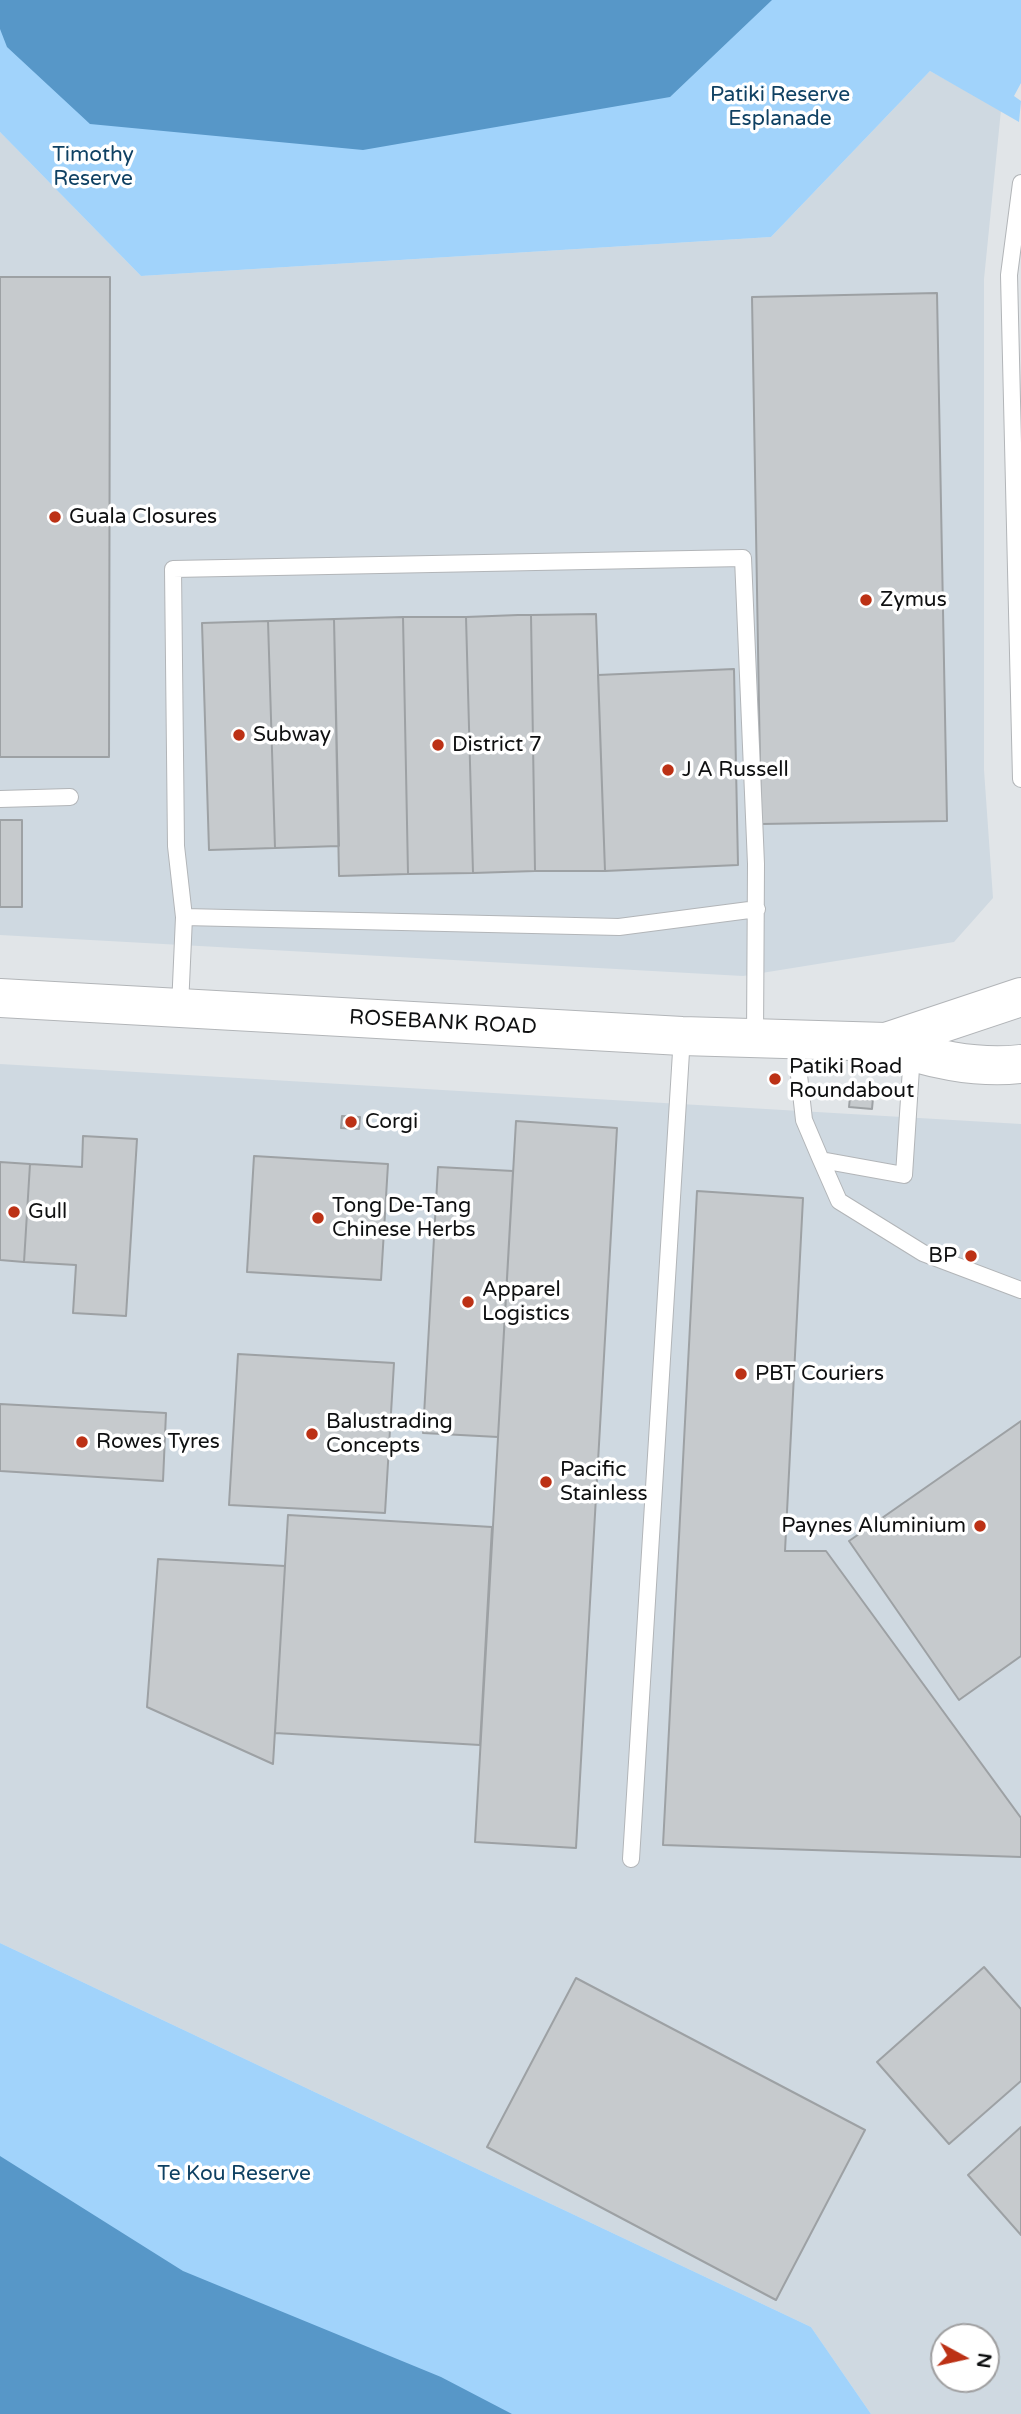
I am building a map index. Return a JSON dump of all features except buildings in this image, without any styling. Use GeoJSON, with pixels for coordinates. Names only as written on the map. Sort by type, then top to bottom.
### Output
{"type":"FeatureCollection","features":[{"type":"Feature","properties":{"kind":"main road","name":"ROSEBANK ROAD"},"geometry":{"type":"LineString","coordinates":[[899,1047],[1021,997]]}},
{"type":"Feature","properties":{"kind":"main road","name":"ROSEBANK ROAD"},"geometry":{"type":"LineString","coordinates":[[0,998],[682,1036],[795,1039],[899,1047],[998,1067],[1021,1064]]}},
{"type":"Feature","properties":{"kind":"lane"},"geometry":{"type":"LineString","coordinates":[[1021,183],[1009,275],[1017,518],[1021,779]]}},
{"type":"Feature","properties":{"kind":"lane"},"geometry":{"type":"LineString","coordinates":[[180,1007],[184,917],[176,846],[173,569],[743,558],[757,909],[755,1038]]}},
{"type":"Feature","properties":{"kind":"lane"},"geometry":{"type":"LineString","coordinates":[[0,799],[70,797]]}},
{"type":"Feature","properties":{"kind":"lane"},"geometry":{"type":"LineString","coordinates":[[184,917],[619,927],[757,909]]}},
{"type":"Feature","properties":{"kind":"lane"},"geometry":{"type":"LineString","coordinates":[[631,1859],[682,1036]]}},
{"type":"Feature","properties":{"kind":"lane"},"geometry":{"type":"LineString","coordinates":[[795,1039],[804,1120],[839,1201],[923,1253],[1021,1290]]}},
{"type":"Feature","properties":{"kind":"lane"},"geometry":{"type":"LineString","coordinates":[[821,1160],[904,1175],[899,1047]]}},
{"type":"Feature","properties":{"kind":"shaded area"},"geometry":{"type":"Polygon","coordinates":[[[0,0],[772,0],[670,97],[363,150],[90,124],[7,47],[0,29],[0,0]]]}},
{"type":"Feature","properties":{"kind":"shaded area"},"geometry":{"type":"Polygon","coordinates":[[[930,71],[1001,110],[984,279],[984,770],[993,898],[954,942],[743,976],[0,935],[0,132],[141,276],[771,237],[930,71]]]}},
{"type":"Feature","properties":{"kind":"shaded area"},"geometry":{"type":"Polygon","coordinates":[[[0,1064],[1021,1124],[1021,2414],[871,2414],[811,2327],[0,1943],[0,1064]]]}},
{"type":"Feature","properties":{"kind":"shaded area"},"geometry":{"type":"Polygon","coordinates":[[[0,2156],[183,2271],[441,2377],[512,2414],[0,2414],[0,2156]]]}},
{"type":"Feature","properties":{"kind":"green space"},"geometry":{"type":"Polygon","coordinates":[[[0,0],[1021,0],[1021,83],[1014,96],[1021,101],[1019,122],[930,71],[771,237],[141,276],[0,132],[0,0]]]}},
{"type":"Feature","properties":{"kind":"green space","name":"Te Kou Reserve"},"geometry":{"type":"Polygon","coordinates":[[[0,1943],[811,2327],[871,2414],[0,2414],[0,1943]]]}},
{"type":"Feature","properties":{"kind":"place","name":"Guala Closures"},"geometry":{"type":"Point","coordinates":[55,517]}},
{"type":"Feature","properties":{"kind":"place","name":"Zymus"},"geometry":{"type":"Point","coordinates":[866,600]}},
{"type":"Feature","properties":{"kind":"place","name":"Subway"},"geometry":{"type":"Point","coordinates":[239,735]}},
{"type":"Feature","properties":{"kind":"place","name":"District 7"},"geometry":{"type":"Point","coordinates":[438,745]}},
{"type":"Feature","properties":{"kind":"place","name":"J A Russell"},"geometry":{"type":"Point","coordinates":[668,770]}},
{"type":"Feature","properties":{"kind":"place","name":"Patiki Road Roundabout"},"geometry":{"type":"Point","coordinates":[775,1079]}},
{"type":"Feature","properties":{"kind":"place","name":"Corgi"},"geometry":{"type":"Point","coordinates":[351,1122]}},
{"type":"Feature","properties":{"kind":"place","name":"Gull"},"geometry":{"type":"Point","coordinates":[14,1212]}},
{"type":"Feature","properties":{"kind":"place","name":"Tong De-Tang Chinese Herbs"},"geometry":{"type":"Point","coordinates":[318,1218]}},
{"type":"Feature","properties":{"kind":"place","name":"BP"},"geometry":{"type":"Point","coordinates":[971,1256]}},
{"type":"Feature","properties":{"kind":"place","name":"Apparel Logistics"},"geometry":{"type":"Point","coordinates":[468,1302]}},
{"type":"Feature","properties":{"kind":"place","name":"PBT Couriers"},"geometry":{"type":"Point","coordinates":[741,1374]}},
{"type":"Feature","properties":{"kind":"place","name":"Balustrading Concepts"},"geometry":{"type":"Point","coordinates":[312,1434]}},
{"type":"Feature","properties":{"kind":"place","name":"Rowes Tyres"},"geometry":{"type":"Point","coordinates":[82,1442]}},
{"type":"Feature","properties":{"kind":"place","name":"Pacific Stainless"},"geometry":{"type":"Point","coordinates":[546,1482]}},
{"type":"Feature","properties":{"kind":"place","name":"Paynes Aluminium"},"geometry":{"type":"Point","coordinates":[980,1526]}},
{"type":"Feature","properties":{"kind":"park label","name":"Patiki Reserve Esplanade"},"geometry":{"type":"Point","coordinates":[780,107]}},
{"type":"Feature","properties":{"kind":"park label","name":"Timothy Reserve"},"geometry":{"type":"Point","coordinates":[93,167]}}]}
